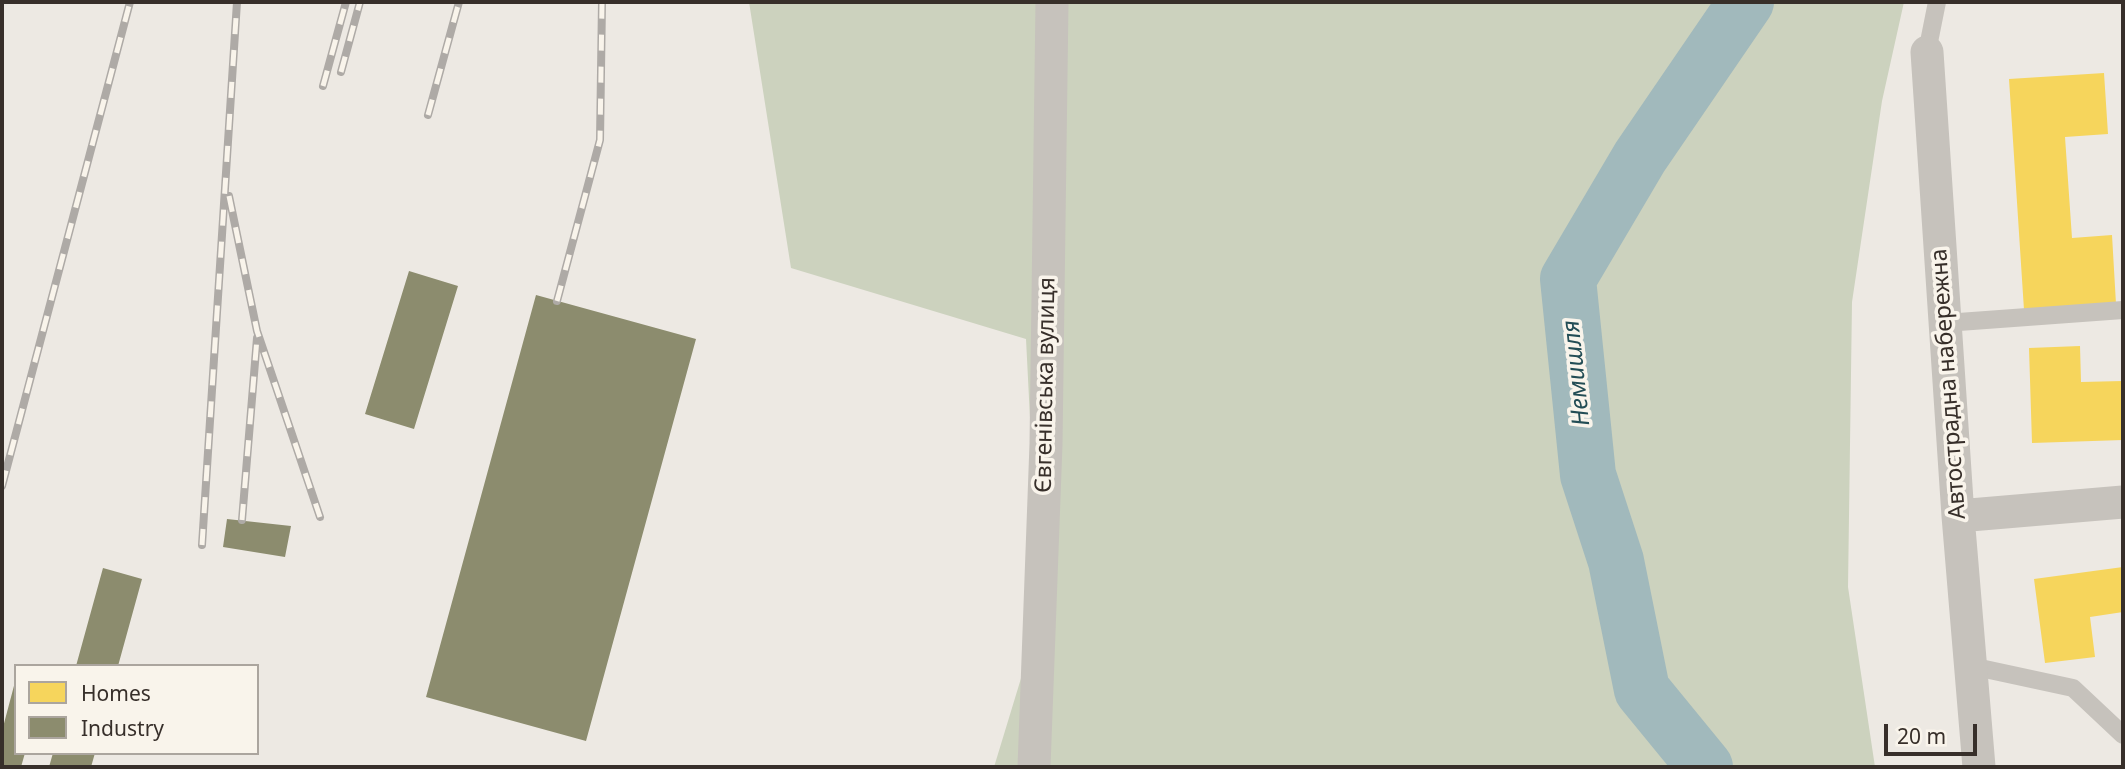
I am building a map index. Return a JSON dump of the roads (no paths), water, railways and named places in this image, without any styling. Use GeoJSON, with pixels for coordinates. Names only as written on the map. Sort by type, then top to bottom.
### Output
{"type":"FeatureCollection","features":[{"type":"Feature","properties":{"kind":"street","name":"Євгенівська вулиця"},"geometry":{"type":"LineString","coordinates":[[1034,767],[1046,444],[1052,2]]}},
{"type":"Feature","properties":{"kind":"street","name":"Автострадна набережна"},"geometry":{"type":"LineString","coordinates":[[1927,52],[1958,516],[1979,767]]}},
{"type":"Feature","properties":{"kind":"street"},"geometry":{"type":"LineString","coordinates":[[1958,516],[2123,502]]}},
{"type":"Feature","properties":{"kind":"lane","name":"Автострадна набережна"},"geometry":{"type":"LineString","coordinates":[[1927,52],[1937,2]]}},
{"type":"Feature","properties":{"kind":"lane"},"geometry":{"type":"LineString","coordinates":[[1945,323],[2123,310]]}},
{"type":"Feature","properties":{"kind":"lane"},"geometry":{"type":"LineString","coordinates":[[1970,666],[2073,688],[2123,735]]}},
{"type":"Feature","properties":{"kind":"waterway","name":"Немишля"},"geometry":{"type":"LineString","coordinates":[[1705,767],[1642,690],[1616,561],[1588,475],[1568,279],[1640,157],[1746,2]]}},
{"type":"Feature","properties":{"kind":"railway"},"geometry":{"type":"LineString","coordinates":[[2,486],[130,2]]}},
{"type":"Feature","properties":{"kind":"railway"},"geometry":{"type":"LineString","coordinates":[[202,545],[237,2]]}},
{"type":"Feature","properties":{"kind":"railway"},"geometry":{"type":"LineString","coordinates":[[323,86],[346,2]]}},
{"type":"Feature","properties":{"kind":"railway"},"geometry":{"type":"LineString","coordinates":[[341,72],[360,2]]}},
{"type":"Feature","properties":{"kind":"railway"},"geometry":{"type":"LineString","coordinates":[[428,115],[459,2]]}},
{"type":"Feature","properties":{"kind":"railway"},"geometry":{"type":"LineString","coordinates":[[557,301],[600,140],[602,2]]}},
{"type":"Feature","properties":{"kind":"railway"},"geometry":{"type":"LineString","coordinates":[[229,196],[257,331],[320,517]]}},
{"type":"Feature","properties":{"kind":"railway"},"geometry":{"type":"LineString","coordinates":[[242,520],[257,338]]}}]}
